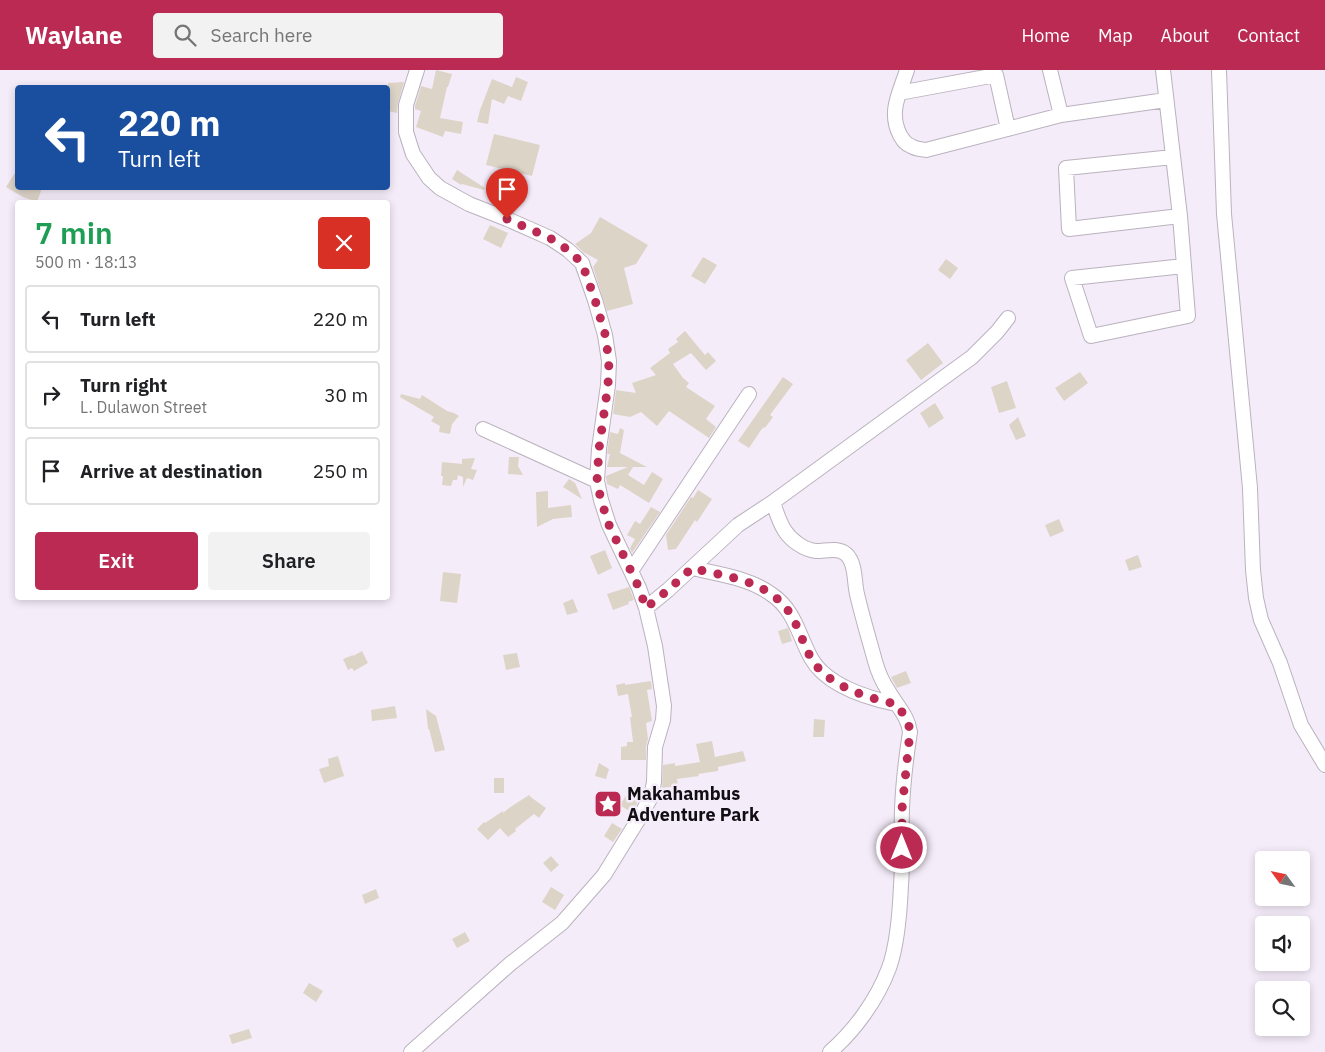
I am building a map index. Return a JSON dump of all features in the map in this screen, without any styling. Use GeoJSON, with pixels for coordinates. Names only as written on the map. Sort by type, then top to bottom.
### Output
{"type":"FeatureCollection","features":[{"type":"Feature","properties":{"kind":"street"},"geometry":{"type":"LineString","coordinates":[[412,1052],[510,964],[562,923],[604,874],[651,797],[654,782],[655,747],[663,720],[664,706],[656,646],[646,608],[609,525],[597,481],[609,361],[605,334],[582,263],[568,250],[550,238],[469,204],[440,188],[429,178],[413,154],[406,132],[406,106],[418,70]]}},
{"type":"Feature","properties":{"kind":"street"},"geometry":{"type":"LineString","coordinates":[[907,70],[894,114],[896,126],[904,142],[911,147],[926,150],[1061,115],[1166,100]]}},
{"type":"Feature","properties":{"kind":"street"},"geometry":{"type":"LineString","coordinates":[[1050,70],[1061,115]]}},
{"type":"Feature","properties":{"kind":"street"},"geometry":{"type":"LineString","coordinates":[[1163,70],[1180,216],[1184,266],[1188,316],[1091,336],[1072,278],[1184,266]]}},
{"type":"Feature","properties":{"kind":"street"},"geometry":{"type":"LineString","coordinates":[[1219,70],[1224,214],[1250,488],[1256,598],[1262,620],[1280,663],[1301,724],[1325,765]]}},
{"type":"Feature","properties":{"kind":"street"},"geometry":{"type":"LineString","coordinates":[[899,93],[996,75],[1008,129]]}},
{"type":"Feature","properties":{"kind":"street"},"geometry":{"type":"LineString","coordinates":[[1173,156],[1066,168],[1069,229],[1180,216]]}},
{"type":"Feature","properties":{"kind":"street"},"geometry":{"type":"LineString","coordinates":[[646,608],[738,525],[972,357],[1008,318]]}},
{"type":"Feature","properties":{"kind":"street"},"geometry":{"type":"LineString","coordinates":[[631,571],[750,394]]}},
{"type":"Feature","properties":{"kind":"street"},"geometry":{"type":"LineString","coordinates":[[483,429],[597,481]]}},
{"type":"Feature","properties":{"kind":"street"},"geometry":{"type":"LineString","coordinates":[[772,502],[784,530],[792,540],[803,547],[815,551],[836,550],[845,553],[850,559],[857,594],[875,661],[888,691],[906,718],[910,732],[902,809],[902,886],[895,943],[889,968],[876,994],[859,1020],[843,1040],[830,1052]]}},
{"type":"Feature","properties":{"kind":"street"},"geometry":{"type":"LineString","coordinates":[[692,568],[751,583],[771,594],[784,605],[794,619],[812,658],[830,679],[877,700],[896,704]]}},
{"type":"Feature","properties":{"kind":"building"},"geometry":{"type":"Polygon","coordinates":[[[436,70],[452,74],[440,118],[463,122],[461,134],[445,131],[443,137],[416,127],[421,111],[415,109],[415,106],[421,86],[432,89],[436,70]]]}},
{"type":"Feature","properties":{"kind":"building"},"geometry":{"type":"Polygon","coordinates":[[[516,77],[528,82],[521,101],[508,96],[504,104],[492,99],[488,124],[477,122],[492,79],[512,87],[516,77]]]}},
{"type":"Feature","properties":{"kind":"building"},"geometry":{"type":"Polygon","coordinates":[[[404,82],[397,113],[390,111],[390,85],[388,83],[404,82]]]}},
{"type":"Feature","properties":{"kind":"building"},"geometry":{"type":"Polygon","coordinates":[[[494,134],[540,145],[532,176],[486,165],[494,134]]]}},
{"type":"Feature","properties":{"kind":"building"},"geometry":{"type":"Polygon","coordinates":[[[457,170],[485,188],[484,190],[461,185],[452,179],[457,170]]]}},
{"type":"Feature","properties":{"kind":"building"},"geometry":{"type":"Polygon","coordinates":[[[15,173],[15,190],[41,190],[38,200],[31,200],[6,187],[15,173]]]}},
{"type":"Feature","properties":{"kind":"building"},"geometry":{"type":"Polygon","coordinates":[[[600,217],[648,245],[636,264],[624,268],[633,304],[607,311],[593,267],[598,260],[583,252],[575,244],[591,233],[600,217]]]}},
{"type":"Feature","properties":{"kind":"building"},"geometry":{"type":"Polygon","coordinates":[[[490,225],[508,233],[501,248],[483,239],[490,225]]]}},
{"type":"Feature","properties":{"kind":"building"},"geometry":{"type":"Polygon","coordinates":[[[703,257],[717,265],[705,284],[691,276],[703,257]]]}},
{"type":"Feature","properties":{"kind":"building"},"geometry":{"type":"Polygon","coordinates":[[[946,259],[958,268],[950,279],[938,270],[946,259]]]}},
{"type":"Feature","properties":{"kind":"building"},"geometry":{"type":"Polygon","coordinates":[[[685,331],[705,355],[708,352],[716,361],[706,370],[691,353],[673,364],[689,383],[686,387],[715,406],[706,419],[716,427],[709,438],[669,411],[657,426],[641,412],[630,417],[613,414],[616,390],[636,393],[632,383],[656,375],[650,368],[670,353],[668,349],[678,342],[676,339],[685,331]]]}},
{"type":"Feature","properties":{"kind":"building"},"geometry":{"type":"Polygon","coordinates":[[[928,343],[943,363],[921,380],[906,360],[928,343]]]}},
{"type":"Feature","properties":{"kind":"building"},"geometry":{"type":"Polygon","coordinates":[[[1080,372],[1088,383],[1064,401],[1055,388],[1080,372]]]}},
{"type":"Feature","properties":{"kind":"building"},"geometry":{"type":"Polygon","coordinates":[[[783,377],[793,384],[770,415],[773,417],[765,428],[761,430],[749,448],[738,441],[783,377]]]}},
{"type":"Feature","properties":{"kind":"building"},"geometry":{"type":"Polygon","coordinates":[[[1007,381],[1016,408],[999,413],[991,387],[1007,381]]]}},
{"type":"Feature","properties":{"kind":"building"},"geometry":{"type":"Polygon","coordinates":[[[401,394],[420,399],[422,395],[447,411],[459,416],[452,424],[450,434],[439,432],[440,426],[431,421],[434,417],[400,397],[401,394]]]}},
{"type":"Feature","properties":{"kind":"building"},"geometry":{"type":"Polygon","coordinates":[[[935,403],[944,418],[929,428],[920,413],[935,403]]]}},
{"type":"Feature","properties":{"kind":"building"},"geometry":{"type":"Polygon","coordinates":[[[1018,417],[1026,436],[1016,440],[1009,425],[1018,417]]]}},
{"type":"Feature","properties":{"kind":"building"},"geometry":{"type":"Polygon","coordinates":[[[620,428],[624,430],[620,453],[647,467],[633,467],[628,475],[644,485],[652,472],[663,479],[649,503],[620,485],[618,489],[607,484],[606,476],[628,467],[607,467],[610,454],[607,454],[610,432],[618,434],[620,428]]]}},
{"type":"Feature","properties":{"kind":"building"},"geometry":{"type":"Polygon","coordinates":[[[509,457],[519,457],[518,466],[523,475],[508,474],[509,457]]]}},
{"type":"Feature","properties":{"kind":"building"},"geometry":{"type":"Polygon","coordinates":[[[475,458],[471,469],[477,470],[473,480],[467,478],[463,487],[463,477],[458,475],[457,480],[453,480],[451,486],[442,485],[442,462],[462,464],[462,459],[475,458]]]}},
{"type":"Feature","properties":{"kind":"building"},"geometry":{"type":"Polygon","coordinates":[[[569,479],[575,483],[582,499],[563,487],[569,479]]]}},
{"type":"Feature","properties":{"kind":"building"},"geometry":{"type":"Polygon","coordinates":[[[698,490],[712,499],[697,522],[695,520],[676,549],[668,550],[666,535],[691,497],[693,498],[698,490]]]}},
{"type":"Feature","properties":{"kind":"building"},"geometry":{"type":"Polygon","coordinates":[[[548,491],[548,508],[571,505],[572,517],[553,519],[537,527],[536,492],[548,491]]]}},
{"type":"Feature","properties":{"kind":"building"},"geometry":{"type":"Polygon","coordinates":[[[651,507],[660,512],[632,553],[630,548],[635,539],[627,535],[635,521],[640,524],[651,507]]]}},
{"type":"Feature","properties":{"kind":"building"},"geometry":{"type":"Polygon","coordinates":[[[1059,519],[1064,531],[1050,537],[1045,525],[1059,519]]]}},
{"type":"Feature","properties":{"kind":"building"},"geometry":{"type":"Polygon","coordinates":[[[605,550],[612,568],[598,575],[590,556],[605,550]]]}},
{"type":"Feature","properties":{"kind":"building"},"geometry":{"type":"Polygon","coordinates":[[[1138,555],[1142,567],[1129,571],[1125,560],[1138,555]]]}},
{"type":"Feature","properties":{"kind":"building"},"geometry":{"type":"Polygon","coordinates":[[[443,572],[461,574],[457,603],[440,601],[443,572]]]}},
{"type":"Feature","properties":{"kind":"building"},"geometry":{"type":"Polygon","coordinates":[[[629,587],[634,600],[613,610],[607,594],[629,587]]]}},
{"type":"Feature","properties":{"kind":"building"},"geometry":{"type":"Polygon","coordinates":[[[573,599],[578,612],[567,615],[563,603],[573,599]]]}},
{"type":"Feature","properties":{"kind":"building"},"geometry":{"type":"Polygon","coordinates":[[[788,628],[792,641],[782,644],[778,631],[788,628]]]}},
{"type":"Feature","properties":{"kind":"building"},"geometry":{"type":"Polygon","coordinates":[[[362,651],[368,663],[354,671],[352,668],[348,670],[343,659],[362,651]]]}},
{"type":"Feature","properties":{"kind":"building"},"geometry":{"type":"Polygon","coordinates":[[[517,653],[520,667],[506,670],[503,655],[517,653]]]}},
{"type":"Feature","properties":{"kind":"building"},"geometry":{"type":"Polygon","coordinates":[[[906,671],[911,683],[897,688],[891,677],[906,671]]]}},
{"type":"Feature","properties":{"kind":"building"},"geometry":{"type":"Polygon","coordinates":[[[651,681],[652,689],[647,690],[652,721],[646,723],[648,739],[646,760],[621,760],[621,747],[627,746],[627,742],[633,742],[630,717],[632,717],[628,694],[618,696],[616,685],[651,681]]]}},
{"type":"Feature","properties":{"kind":"building"},"geometry":{"type":"Polygon","coordinates":[[[395,706],[397,718],[372,721],[371,710],[395,706]]]}},
{"type":"Feature","properties":{"kind":"building"},"geometry":{"type":"Polygon","coordinates":[[[426,709],[436,716],[445,750],[435,752],[428,729],[426,709]]]}},
{"type":"Feature","properties":{"kind":"building"},"geometry":{"type":"Polygon","coordinates":[[[814,719],[825,720],[824,737],[813,737],[814,719]]]}},
{"type":"Feature","properties":{"kind":"building"},"geometry":{"type":"Polygon","coordinates":[[[712,741],[715,757],[743,751],[746,761],[718,767],[718,771],[698,774],[699,776],[677,779],[678,786],[662,788],[663,765],[675,763],[675,766],[700,762],[696,744],[712,741]]]}},
{"type":"Feature","properties":{"kind":"building"},"geometry":{"type":"Polygon","coordinates":[[[338,756],[344,776],[324,783],[319,769],[329,766],[328,759],[338,756]]]}},
{"type":"Feature","properties":{"kind":"building"},"geometry":{"type":"Polygon","coordinates":[[[599,763],[609,769],[606,779],[595,776],[599,763]]]}},
{"type":"Feature","properties":{"kind":"building"},"geometry":{"type":"Polygon","coordinates":[[[494,778],[504,778],[504,793],[494,793],[494,778]]]}},
{"type":"Feature","properties":{"kind":"building"},"geometry":{"type":"Polygon","coordinates":[[[633,785],[643,792],[632,813],[620,805],[633,785]]]}},
{"type":"Feature","properties":{"kind":"building"},"geometry":{"type":"Polygon","coordinates":[[[529,795],[546,808],[539,818],[534,814],[508,837],[500,828],[488,840],[477,829],[484,822],[503,811],[503,813],[529,795]]]}},
{"type":"Feature","properties":{"kind":"building"},"geometry":{"type":"Polygon","coordinates":[[[612,823],[622,829],[613,842],[604,836],[612,823]]]}},
{"type":"Feature","properties":{"kind":"building"},"geometry":{"type":"Polygon","coordinates":[[[551,856],[559,865],[551,872],[543,863],[551,856]]]}},
{"type":"Feature","properties":{"kind":"building"},"geometry":{"type":"Polygon","coordinates":[[[551,887],[564,895],[555,910],[542,902],[551,887]]]}},
{"type":"Feature","properties":{"kind":"building"},"geometry":{"type":"Polygon","coordinates":[[[376,889],[379,898],[365,904],[362,895],[376,889]]]}},
{"type":"Feature","properties":{"kind":"building"},"geometry":{"type":"Polygon","coordinates":[[[465,932],[470,941],[457,948],[452,939],[465,932]]]}},
{"type":"Feature","properties":{"kind":"building"},"geometry":{"type":"Polygon","coordinates":[[[309,983],[323,991],[316,1002],[303,993],[309,983]]]}},
{"type":"Feature","properties":{"kind":"building"},"geometry":{"type":"Polygon","coordinates":[[[249,1029],[252,1038],[232,1044],[229,1035],[249,1029]]]}},
{"type":"Feature","properties":{"kind":"place","name":"Makahambus Adventure Park"},"geometry":{"type":"Point","coordinates":[608,804]}},
{"type":"Feature","properties":{"kind":"route"},"geometry":{"type":"LineString","coordinates":[[507,219],[550,238],[568,250],[582,263],[605,334],[609,361],[597,481],[609,525],[639,588],[646,608],[692,568],[751,583],[771,594],[784,605],[794,619],[812,658],[830,679],[877,700],[896,704],[906,718],[910,732],[902,809],[902,848]]}}]}
